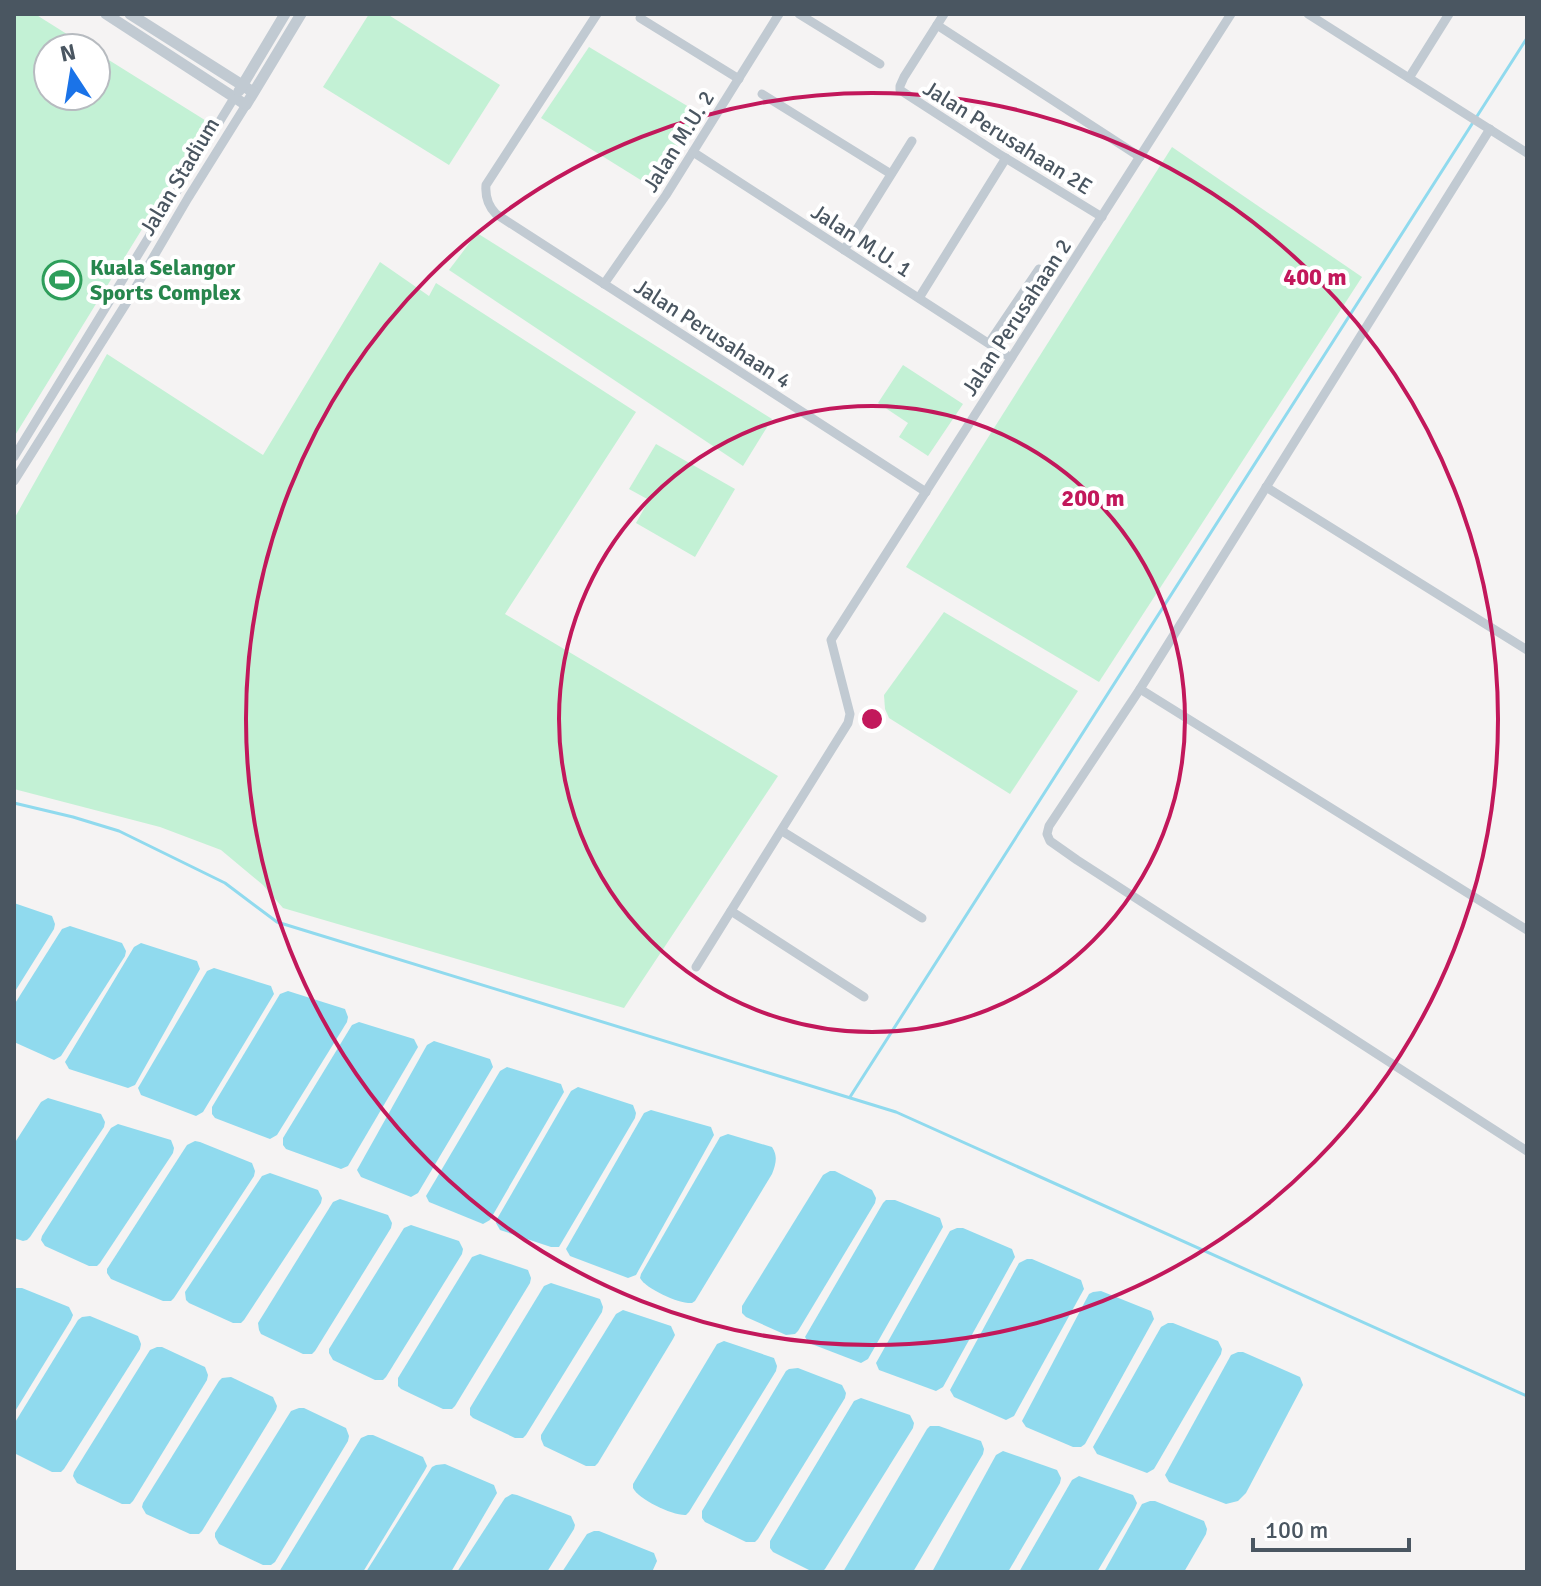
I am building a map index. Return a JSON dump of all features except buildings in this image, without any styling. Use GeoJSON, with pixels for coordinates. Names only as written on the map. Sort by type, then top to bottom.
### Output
{"type":"FeatureCollection","features":[{"type":"Feature","properties":{"kind":"street"},"geometry":{"type":"LineString","coordinates":[[106,14],[246,105]]}},
{"type":"Feature","properties":{"kind":"street"},"geometry":{"type":"LineString","coordinates":[[130,14],[248,89]]}},
{"type":"Feature","properties":{"kind":"street","name":"Jalan Stadium"},"geometry":{"type":"LineString","coordinates":[[14,481],[246,105],[248,89],[285,14]]}},
{"type":"Feature","properties":{"kind":"street","name":"Jalan Stadium"},"geometry":{"type":"LineString","coordinates":[[14,457],[234,98],[248,89],[301,14]]}},
{"type":"Feature","properties":{"kind":"street","name":"Jalan Perusahaan 4"},"geometry":{"type":"LineString","coordinates":[[597,14],[486,185],[490,208],[926,492]]}},
{"type":"Feature","properties":{"kind":"street","name":"Jalan M.U. 2"},"geometry":{"type":"LineString","coordinates":[[604,284],[666,195],[779,14]]}},
{"type":"Feature","properties":{"kind":"street"},"geometry":{"type":"LineString","coordinates":[[799,14],[880,64]]}},
{"type":"Feature","properties":{"kind":"street"},"geometry":{"type":"LineString","coordinates":[[944,14],[937,25],[1140,157]]}},
{"type":"Feature","properties":{"kind":"street","name":"Jalan Perusahaan 2"},"geometry":{"type":"LineString","coordinates":[[782,831],[848,723],[850,714],[831,640],[1231,14]]}},
{"type":"Feature","properties":{"kind":"street"},"geometry":{"type":"LineString","coordinates":[[1308,14],[1527,153]]}},
{"type":"Feature","properties":{"kind":"street"},"geometry":{"type":"LineString","coordinates":[[1409,78],[1449,14]]}},
{"type":"Feature","properties":{"kind":"street"},"geometry":{"type":"LineString","coordinates":[[640,18],[739,79]]}},
{"type":"Feature","properties":{"kind":"street","name":"Jalan Perusahaan 2E"},"geometry":{"type":"LineString","coordinates":[[937,25],[900,90],[1102,217]]}},
{"type":"Feature","properties":{"kind":"street"},"geometry":{"type":"LineString","coordinates":[[762,94],[891,174]]}},
{"type":"Feature","properties":{"kind":"street"},"geometry":{"type":"LineString","coordinates":[[1486,127],[1266,487],[1140,689],[1049,826],[1047,834],[1050,841],[1077,860],[1527,1151]]}},
{"type":"Feature","properties":{"kind":"street"},"geometry":{"type":"LineString","coordinates":[[844,250],[912,141]]}},
{"type":"Feature","properties":{"kind":"street","name":"Jalan M.U. 1"},"geometry":{"type":"LineString","coordinates":[[693,152],[1011,358]]}},
{"type":"Feature","properties":{"kind":"street"},"geometry":{"type":"LineString","coordinates":[[919,298],[1006,158]]}},
{"type":"Feature","properties":{"kind":"street"},"geometry":{"type":"LineString","coordinates":[[989,343],[1039,269]]}},
{"type":"Feature","properties":{"kind":"street"},"geometry":{"type":"LineString","coordinates":[[1266,487],[1527,650]]}},
{"type":"Feature","properties":{"kind":"street"},"geometry":{"type":"LineString","coordinates":[[1140,689],[1527,930]]}},
{"type":"Feature","properties":{"kind":"street"},"geometry":{"type":"LineString","coordinates":[[696,967],[782,831],[922,918]]}},
{"type":"Feature","properties":{"kind":"street"},"geometry":{"type":"LineString","coordinates":[[731,911],[864,997]]}},
{"type":"Feature","properties":{"kind":"green space","name":"Kuala Selangor Sports Complex"},"geometry":{"type":"Polygon","coordinates":[[[14,14],[35,14],[64,32],[32,32],[32,112],[112,112],[112,62],[208,122],[14,437],[14,14]]]}},
{"type":"Feature","properties":{"kind":"green space"},"geometry":{"type":"Polygon","coordinates":[[[369,14],[387,14],[500,85],[449,165],[323,87],[369,14]]]}},
{"type":"Feature","properties":{"kind":"green space"},"geometry":{"type":"Polygon","coordinates":[[[589,47],[699,113],[652,187],[541,118],[589,47]]]}},
{"type":"Feature","properties":{"kind":"green space"},"geometry":{"type":"Polygon","coordinates":[[[1172,147],[1362,277],[1099,682],[906,567],[1172,147]]]}},
{"type":"Feature","properties":{"kind":"green space"},"geometry":{"type":"Polygon","coordinates":[[[477,233],[772,419],[743,466],[449,270],[477,233]]]}},
{"type":"Feature","properties":{"kind":"green space"},"geometry":{"type":"Polygon","coordinates":[[[380,262],[429,296],[436,283],[636,412],[505,614],[778,776],[624,1008],[283,908],[263,885],[221,850],[160,827],[14,789],[14,519],[107,354],[263,455],[380,262]]]}},
{"type":"Feature","properties":{"kind":"green space"},"geometry":{"type":"Polygon","coordinates":[[[903,365],[963,404],[928,456],[899,437],[908,423],[878,403],[903,365]]]}},
{"type":"Feature","properties":{"kind":"green space"},"geometry":{"type":"Polygon","coordinates":[[[656,444],[735,489],[695,557],[636,523],[649,500],[629,489],[656,444]]]}},
{"type":"Feature","properties":{"kind":"green space"},"geometry":{"type":"Polygon","coordinates":[[[944,612],[1078,691],[1010,794],[889,718],[885,709],[884,695],[944,612]]]}},
{"type":"Feature","properties":{"kind":"water"},"geometry":{"type":"Polygon","coordinates":[[[14,903],[52,916],[55,924],[14,993],[14,903]]]}},
{"type":"Feature","properties":{"kind":"water"},"geometry":{"type":"Polygon","coordinates":[[[70,926],[122,943],[126,951],[61,1056],[54,1060],[14,1042],[14,1005],[62,929],[70,926]]]}},
{"type":"Feature","properties":{"kind":"water"},"geometry":{"type":"Polygon","coordinates":[[[141,943],[197,961],[200,969],[135,1085],[128,1088],[69,1069],[65,1062],[134,947],[141,943]]]}},
{"type":"Feature","properties":{"kind":"water"},"geometry":{"type":"Polygon","coordinates":[[[214,968],[271,986],[274,994],[203,1112],[196,1116],[141,1095],[138,1088],[207,971],[214,968]]]}},
{"type":"Feature","properties":{"kind":"water"},"geometry":{"type":"Polygon","coordinates":[[[288,991],[345,1009],[348,1017],[277,1135],[270,1139],[215,1118],[212,1107],[280,994],[288,991]]]}},
{"type":"Feature","properties":{"kind":"water"},"geometry":{"type":"Polygon","coordinates":[[[359,1022],[414,1039],[418,1047],[348,1166],[341,1169],[286,1149],[283,1138],[352,1025],[359,1022]]]}},
{"type":"Feature","properties":{"kind":"water"},"geometry":{"type":"Polygon","coordinates":[[[434,1041],[490,1059],[493,1067],[418,1193],[411,1197],[361,1177],[357,1170],[427,1045],[434,1041]]]}},
{"type":"Feature","properties":{"kind":"water"},"geometry":{"type":"Polygon","coordinates":[[[507,1067],[561,1084],[564,1092],[490,1220],[483,1224],[429,1202],[426,1196],[500,1071],[507,1067]]]}},
{"type":"Feature","properties":{"kind":"water"},"geometry":{"type":"Polygon","coordinates":[[[578,1087],[633,1105],[635,1118],[559,1247],[500,1230],[497,1219],[571,1091],[578,1087]]]}},
{"type":"Feature","properties":{"kind":"water"},"geometry":{"type":"Polygon","coordinates":[[[48,1098],[101,1114],[105,1122],[30,1237],[23,1241],[14,1238],[14,1144],[41,1102],[48,1098]]]}},
{"type":"Feature","properties":{"kind":"water"},"geometry":{"type":"Polygon","coordinates":[[[651,1110],[711,1127],[714,1135],[636,1275],[628,1278],[570,1256],[566,1249],[644,1113],[651,1110]]]}},
{"type":"Feature","properties":{"kind":"water"},"geometry":{"type":"Polygon","coordinates":[[[118,1124],[171,1140],[173,1153],[100,1263],[89,1266],[45,1246],[41,1240],[111,1128],[118,1124]]]}},
{"type":"Feature","properties":{"kind":"water"},"geometry":{"type":"Polygon","coordinates":[[[728,1134],[772,1147],[776,1157],[775,1167],[695,1301],[679,1301],[649,1287],[640,1278],[641,1274],[720,1137],[728,1134]]]}},
{"type":"Feature","properties":{"kind":"water"},"geometry":{"type":"Polygon","coordinates":[[[195,1141],[252,1163],[254,1176],[174,1298],[163,1301],[111,1279],[107,1269],[187,1145],[195,1141]]]}},
{"type":"Feature","properties":{"kind":"water"},"geometry":{"type":"Polygon","coordinates":[[[830,1171],[872,1190],[875,1203],[798,1331],[786,1335],[746,1317],[742,1306],[823,1175],[830,1171]]]}},
{"type":"Feature","properties":{"kind":"water"},"geometry":{"type":"Polygon","coordinates":[[[270,1173],[318,1190],[321,1203],[244,1320],[233,1323],[189,1303],[185,1292],[262,1176],[270,1173]]]}},
{"type":"Feature","properties":{"kind":"water"},"geometry":{"type":"Polygon","coordinates":[[[340,1199],[388,1215],[391,1228],[315,1351],[303,1354],[261,1334],[258,1323],[333,1202],[340,1199]]]}},
{"type":"Feature","properties":{"kind":"water"},"geometry":{"type":"Polygon","coordinates":[[[886,1200],[895,1200],[940,1218],[943,1227],[868,1359],[861,1363],[809,1343],[805,1337],[886,1200]]]}},
{"type":"Feature","properties":{"kind":"water"},"geometry":{"type":"Polygon","coordinates":[[[411,1225],[459,1241],[462,1254],[386,1377],[375,1380],[333,1360],[329,1349],[404,1228],[411,1225]]]}},
{"type":"Feature","properties":{"kind":"water"},"geometry":{"type":"Polygon","coordinates":[[[957,1228],[1012,1249],[1015,1257],[943,1387],[936,1391],[879,1370],[876,1363],[950,1231],[957,1228]]]}},
{"type":"Feature","properties":{"kind":"water"},"geometry":{"type":"Polygon","coordinates":[[[480,1254],[528,1270],[530,1283],[455,1406],[443,1409],[401,1389],[398,1378],[472,1257],[480,1254]]]}},
{"type":"Feature","properties":{"kind":"water"},"geometry":{"type":"Polygon","coordinates":[[[1027,1259],[1081,1280],[1084,1289],[1014,1416],[1006,1420],[954,1397],[950,1390],[1019,1263],[1027,1259]]]}},
{"type":"Feature","properties":{"kind":"water"},"geometry":{"type":"Polygon","coordinates":[[[551,1283],[600,1299],[602,1312],[526,1435],[515,1438],[473,1418],[470,1408],[544,1286],[551,1283]]]}},
{"type":"Feature","properties":{"kind":"water"},"geometry":{"type":"Polygon","coordinates":[[[14,1288],[22,1288],[69,1307],[73,1315],[14,1413],[14,1288]]]}},
{"type":"Feature","properties":{"kind":"water"},"geometry":{"type":"Polygon","coordinates":[[[1101,1291],[1151,1311],[1154,1319],[1085,1444],[1073,1447],[1026,1427],[1022,1421],[1089,1294],[1101,1291]]]}},
{"type":"Feature","properties":{"kind":"water"},"geometry":{"type":"Polygon","coordinates":[[[623,1310],[671,1326],[675,1335],[598,1463],[586,1466],[544,1446],[541,1435],[616,1314],[623,1310]]]}},
{"type":"Feature","properties":{"kind":"water"},"geometry":{"type":"Polygon","coordinates":[[[90,1316],[138,1336],[140,1349],[64,1469],[52,1472],[14,1453],[14,1424],[78,1320],[90,1316]]]}},
{"type":"Feature","properties":{"kind":"water"},"geometry":{"type":"Polygon","coordinates":[[[1168,1323],[1218,1341],[1222,1349],[1154,1469],[1147,1473],[1097,1454],[1093,1447],[1161,1327],[1168,1323]]]}},
{"type":"Feature","properties":{"kind":"water"},"geometry":{"type":"Polygon","coordinates":[[[724,1341],[774,1358],[776,1371],[689,1512],[686,1515],[673,1513],[642,1497],[633,1484],[717,1344],[724,1341]]]}},
{"type":"Feature","properties":{"kind":"water"},"geometry":{"type":"Polygon","coordinates":[[[157,1347],[205,1367],[207,1380],[133,1501],[122,1504],[77,1483],[73,1476],[150,1350],[157,1347]]]}},
{"type":"Feature","properties":{"kind":"water"},"geometry":{"type":"Polygon","coordinates":[[[1238,1352],[1300,1377],[1303,1385],[1246,1493],[1238,1501],[1226,1504],[1169,1482],[1165,1475],[1231,1355],[1238,1352]]]}},
{"type":"Feature","properties":{"kind":"water"},"geometry":{"type":"Polygon","coordinates":[[[798,1368],[842,1385],[845,1398],[758,1539],[746,1542],[705,1522],[702,1511],[786,1371],[798,1368]]]}},
{"type":"Feature","properties":{"kind":"water"},"geometry":{"type":"Polygon","coordinates":[[[231,1377],[273,1397],[276,1410],[202,1531],[190,1534],[146,1514],[143,1503],[219,1381],[231,1377]]]}},
{"type":"Feature","properties":{"kind":"water"},"geometry":{"type":"Polygon","coordinates":[[[861,1398],[910,1415],[913,1428],[825,1569],[813,1572],[773,1552],[770,1541],[854,1401],[861,1398]]]}},
{"type":"Feature","properties":{"kind":"water"},"geometry":{"type":"Polygon","coordinates":[[[299,1408],[346,1428],[348,1441],[275,1562],[263,1565],[219,1544],[215,1533],[291,1411],[299,1408]]]}},
{"type":"Feature","properties":{"kind":"water"},"geometry":{"type":"Polygon","coordinates":[[[939,1426],[981,1441],[984,1449],[913,1572],[843,1572],[927,1429],[939,1426]]]}},
{"type":"Feature","properties":{"kind":"water"},"geometry":{"type":"Polygon","coordinates":[[[368,1435],[423,1457],[427,1466],[363,1572],[279,1572],[361,1438],[368,1435]]]}},
{"type":"Feature","properties":{"kind":"water"},"geometry":{"type":"Polygon","coordinates":[[[1003,1451],[1057,1470],[1061,1478],[1008,1572],[932,1572],[996,1455],[1003,1451]]]}},
{"type":"Feature","properties":{"kind":"water"},"geometry":{"type":"Polygon","coordinates":[[[445,1464],[494,1485],[497,1493],[451,1572],[366,1572],[432,1467],[445,1464]]]}},
{"type":"Feature","properties":{"kind":"water"},"geometry":{"type":"Polygon","coordinates":[[[1079,1476],[1133,1495],[1137,1503],[1097,1572],[1019,1572],[1072,1480],[1079,1476]]]}},
{"type":"Feature","properties":{"kind":"water"},"geometry":{"type":"Polygon","coordinates":[[[512,1494],[571,1516],[574,1529],[547,1572],[457,1572],[505,1498],[512,1494]]]}},
{"type":"Feature","properties":{"kind":"water"},"geometry":{"type":"Polygon","coordinates":[[[1150,1501],[1204,1521],[1206,1534],[1184,1572],[1104,1572],[1142,1504],[1150,1501]]]}},
{"type":"Feature","properties":{"kind":"water"},"geometry":{"type":"Polygon","coordinates":[[[594,1531],[654,1553],[657,1561],[652,1572],[562,1572],[587,1534],[594,1531]]]}},
{"type":"Feature","properties":{"kind":"waterway"},"geometry":{"type":"LineString","coordinates":[[850,1097],[1527,38]]}},
{"type":"Feature","properties":{"kind":"waterway"},"geometry":{"type":"LineString","coordinates":[[14,803],[119,831],[225,883],[277,922],[896,1112],[1527,1396]]}},
{"type":"Feature","properties":{"kind":"place","name":"Kuala Selangor Sports Complex"},"geometry":{"type":"Point","coordinates":[62,280]}}]}
